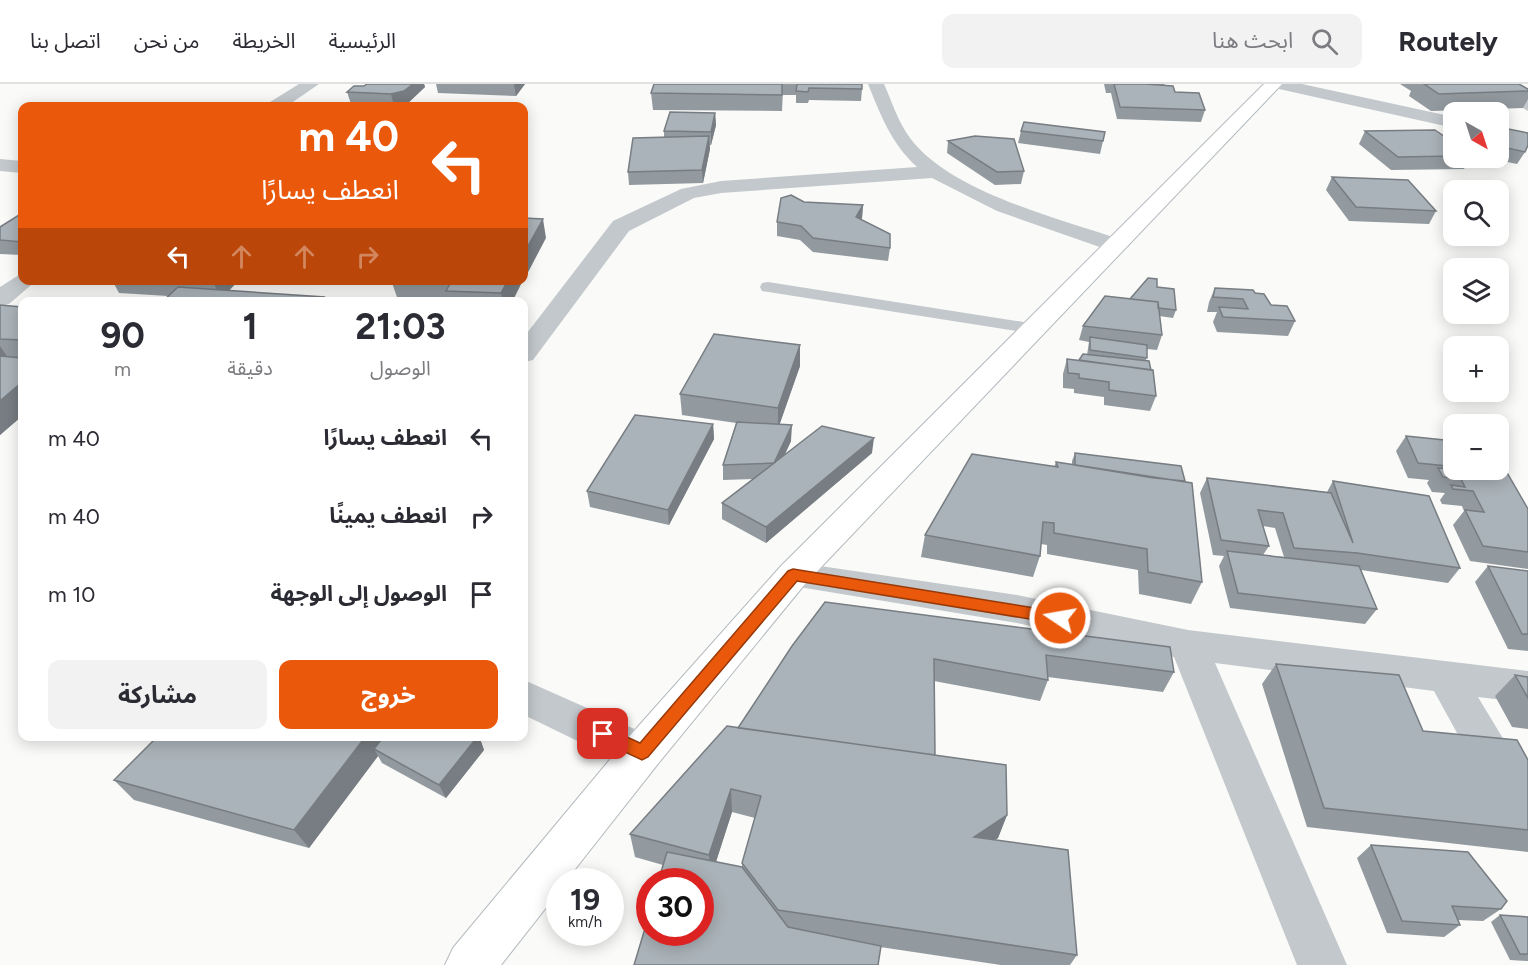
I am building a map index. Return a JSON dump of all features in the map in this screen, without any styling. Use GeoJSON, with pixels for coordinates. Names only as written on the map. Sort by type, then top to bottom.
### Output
{"type":"FeatureCollection","features":[{"type":"Feature","properties":{"kind":"main road"},"geometry":{"type":"LineString","coordinates":[[470,965],[642,752],[793,575],[1036,329],[1114,245],[1276,84]]}},
{"type":"Feature","properties":{"kind":"street"},"geometry":{"type":"LineString","coordinates":[[282,102],[310,84]]}},
{"type":"Feature","properties":{"kind":"street"},"geometry":{"type":"LineString","coordinates":[[876,84],[900,137],[921,161],[936,172],[1002,204],[1114,245]]}},
{"type":"Feature","properties":{"kind":"street"},"geometry":{"type":"LineString","coordinates":[[1276,84],[1443,121]]}},
{"type":"Feature","properties":{"kind":"street"},"geometry":{"type":"LineString","coordinates":[[1490,84],[1528,106]]}},
{"type":"Feature","properties":{"kind":"street"},"geometry":{"type":"LineString","coordinates":[[0,165],[18,167]]}},
{"type":"Feature","properties":{"kind":"street"},"geometry":{"type":"LineString","coordinates":[[528,349],[621,226],[666,201],[688,193],[721,187],[936,172]]}},
{"type":"Feature","properties":{"kind":"street"},"geometry":{"type":"LineString","coordinates":[[0,299],[18,285]]}},
{"type":"Feature","properties":{"kind":"street"},"geometry":{"type":"LineString","coordinates":[[793,575],[1017,609],[1188,645],[1528,687]]}},
{"type":"Feature","properties":{"kind":"street"},"geometry":{"type":"LineString","coordinates":[[1188,645],[1322,965]]}},
{"type":"Feature","properties":{"kind":"street"},"geometry":{"type":"LineString","coordinates":[[1445,676],[1528,820]]}},
{"type":"Feature","properties":{"kind":"street"},"geometry":{"type":"LineString","coordinates":[[528,699],[642,752]]}},
{"type":"Feature","properties":{"kind":"lane"},"geometry":{"type":"LineString","coordinates":[[768,287],[1036,329]]}},
{"type":"Feature","properties":{"kind":"building"},"geometry":{"type":"Polygon","coordinates":[[[413,84],[404,91],[391,94],[347,92],[354,86],[413,84]]]}},
{"type":"Feature","properties":{"kind":"building"},"geometry":{"type":"Polygon","coordinates":[[[654,84],[782,84],[782,95],[651,93],[654,84]]]}},
{"type":"Feature","properties":{"kind":"building"},"geometry":{"type":"Polygon","coordinates":[[[797,84],[862,84],[862,89],[809,88],[808,92],[796,91],[797,84]]]}},
{"type":"Feature","properties":{"kind":"building"},"geometry":{"type":"Polygon","coordinates":[[[1114,84],[1173,86],[1175,92],[1199,93],[1205,110],[1120,107],[1114,84]]]}},
{"type":"Feature","properties":{"kind":"building"},"geometry":{"type":"Polygon","coordinates":[[[1424,84],[1519,84],[1528,91],[1439,94],[1424,84]]]}},
{"type":"Feature","properties":{"kind":"building"},"geometry":{"type":"Polygon","coordinates":[[[670,112],[715,113],[711,132],[664,131],[670,112]]]}},
{"type":"Feature","properties":{"kind":"building"},"geometry":{"type":"Polygon","coordinates":[[[1024,122],[1105,132],[1103,141],[1021,131],[1024,122]]]}},
{"type":"Feature","properties":{"kind":"building"},"geometry":{"type":"Polygon","coordinates":[[[1509,129],[1528,133],[1528,145],[1525,152],[1509,148],[1509,129]]]}},
{"type":"Feature","properties":{"kind":"building"},"geometry":{"type":"Polygon","coordinates":[[[1435,130],[1443,135],[1443,156],[1398,157],[1365,131],[1435,130]]]}},
{"type":"Feature","properties":{"kind":"building"},"geometry":{"type":"Polygon","coordinates":[[[709,136],[702,170],[628,172],[633,138],[709,136]]]}},
{"type":"Feature","properties":{"kind":"building"},"geometry":{"type":"Polygon","coordinates":[[[975,136],[1014,139],[1024,171],[997,172],[948,141],[975,136]]]}},
{"type":"Feature","properties":{"kind":"building"},"geometry":{"type":"Polygon","coordinates":[[[1332,177],[1408,180],[1436,211],[1356,207],[1332,177]]]}},
{"type":"Feature","properties":{"kind":"building"},"geometry":{"type":"Polygon","coordinates":[[[791,195],[804,202],[863,205],[856,217],[890,234],[890,248],[813,238],[801,226],[777,222],[781,198],[791,195]]]}},
{"type":"Feature","properties":{"kind":"building"},"geometry":{"type":"Polygon","coordinates":[[[18,216],[18,242],[0,240],[0,227],[18,216]]]}},
{"type":"Feature","properties":{"kind":"building"},"geometry":{"type":"Polygon","coordinates":[[[528,218],[543,219],[528,246],[528,218]]]}},
{"type":"Feature","properties":{"kind":"building"},"geometry":{"type":"Polygon","coordinates":[[[1148,278],[1157,279],[1157,287],[1174,289],[1176,310],[1158,308],[1158,302],[1130,299],[1148,278]]]}},
{"type":"Feature","properties":{"kind":"building"},"geometry":{"type":"Polygon","coordinates":[[[449,285],[505,285],[501,293],[446,291],[449,285]]]}},
{"type":"Feature","properties":{"kind":"building"},"geometry":{"type":"Polygon","coordinates":[[[178,287],[324,297],[167,297],[178,287]]]}},
{"type":"Feature","properties":{"kind":"building"},"geometry":{"type":"Polygon","coordinates":[[[1215,288],[1253,290],[1255,293],[1264,294],[1271,305],[1287,306],[1295,321],[1223,317],[1219,307],[1248,309],[1243,299],[1213,297],[1215,288]]]}},
{"type":"Feature","properties":{"kind":"building"},"geometry":{"type":"Polygon","coordinates":[[[1105,296],[1158,302],[1162,335],[1083,326],[1105,296]]]}},
{"type":"Feature","properties":{"kind":"building"},"geometry":{"type":"Polygon","coordinates":[[[0,305],[18,307],[18,340],[0,339],[0,305]]]}},
{"type":"Feature","properties":{"kind":"building"},"geometry":{"type":"Polygon","coordinates":[[[714,334],[800,345],[778,408],[680,394],[714,334]]]}},
{"type":"Feature","properties":{"kind":"building"},"geometry":{"type":"Polygon","coordinates":[[[1090,337],[1147,345],[1147,358],[1090,350],[1090,337]]]}},
{"type":"Feature","properties":{"kind":"building"},"geometry":{"type":"Polygon","coordinates":[[[1083,354],[1149,361],[1151,370],[1079,360],[1083,354]]]}},
{"type":"Feature","properties":{"kind":"building"},"geometry":{"type":"Polygon","coordinates":[[[0,356],[18,358],[18,385],[0,401],[0,356]]]}},
{"type":"Feature","properties":{"kind":"building"},"geometry":{"type":"Polygon","coordinates":[[[1067,359],[1153,370],[1156,396],[1109,390],[1109,382],[1079,378],[1079,374],[1068,373],[1067,359]]]}},
{"type":"Feature","properties":{"kind":"building"},"geometry":{"type":"Polygon","coordinates":[[[635,415],[713,424],[668,510],[587,491],[635,415]]]}},
{"type":"Feature","properties":{"kind":"building"},"geometry":{"type":"Polygon","coordinates":[[[737,422],[792,425],[774,463],[723,465],[737,422]]]}},
{"type":"Feature","properties":{"kind":"building"},"geometry":{"type":"Polygon","coordinates":[[[822,426],[874,438],[766,527],[722,503],[822,426]]]}},
{"type":"Feature","properties":{"kind":"building"},"geometry":{"type":"Polygon","coordinates":[[[1406,436],[1443,440],[1443,466],[1418,463],[1406,436]]]}},
{"type":"Feature","properties":{"kind":"building"},"geometry":{"type":"Polygon","coordinates":[[[1075,453],[1181,466],[1185,481],[1075,465],[1075,453]]]}},
{"type":"Feature","properties":{"kind":"building"},"geometry":{"type":"Polygon","coordinates":[[[972,454],[1058,467],[1056,462],[1192,483],[1202,582],[1148,572],[1147,549],[1054,533],[1054,523],[1043,522],[1040,556],[925,535],[972,454]]]}},
{"type":"Feature","properties":{"kind":"building"},"geometry":{"type":"Polygon","coordinates":[[[1509,476],[1528,509],[1528,552],[1483,546],[1465,510],[1484,512],[1473,491],[1453,489],[1451,485],[1465,487],[1462,480],[1509,480],[1509,476]]]}},
{"type":"Feature","properties":{"kind":"building"},"geometry":{"type":"Polygon","coordinates":[[[1207,478],[1331,493],[1353,543],[1333,481],[1429,496],[1460,568],[1357,553],[1294,548],[1283,513],[1258,510],[1269,546],[1221,540],[1207,478]]]}},
{"type":"Feature","properties":{"kind":"building"},"geometry":{"type":"Polygon","coordinates":[[[1227,551],[1359,566],[1377,609],[1238,593],[1227,551]]]}},
{"type":"Feature","properties":{"kind":"building"},"geometry":{"type":"Polygon","coordinates":[[[1488,566],[1528,571],[1528,634],[1522,634],[1488,566]]]}},
{"type":"Feature","properties":{"kind":"building"},"geometry":{"type":"Polygon","coordinates":[[[825,602],[1170,647],[1174,672],[1046,655],[1048,680],[934,659],[935,755],[738,728],[792,646],[825,602]]]}},
{"type":"Feature","properties":{"kind":"building"},"geometry":{"type":"Polygon","coordinates":[[[1276,664],[1399,675],[1423,731],[1517,740],[1528,760],[1528,830],[1324,808],[1276,664]]]}},
{"type":"Feature","properties":{"kind":"building"},"geometry":{"type":"Polygon","coordinates":[[[1515,675],[1528,677],[1528,698],[1515,675]]]}},
{"type":"Feature","properties":{"kind":"building"},"geometry":{"type":"Polygon","coordinates":[[[727,726],[1006,765],[1007,815],[974,837],[1068,850],[1077,955],[778,910],[742,863],[761,796],[731,789],[709,855],[630,834],[727,726]]]}},
{"type":"Feature","properties":{"kind":"building"},"geometry":{"type":"Polygon","coordinates":[[[153,741],[362,741],[294,830],[114,780],[153,741]]]}},
{"type":"Feature","properties":{"kind":"building"},"geometry":{"type":"Polygon","coordinates":[[[380,741],[474,741],[439,785],[374,749],[380,741]]]}},
{"type":"Feature","properties":{"kind":"building"},"geometry":{"type":"Polygon","coordinates":[[[1371,845],[1468,852],[1507,901],[1501,909],[1452,906],[1460,925],[1402,921],[1371,845]]]}},
{"type":"Feature","properties":{"kind":"building"},"geometry":{"type":"Polygon","coordinates":[[[667,852],[742,867],[788,927],[881,946],[878,965],[634,965],[640,946],[714,946],[714,868],[662,868],[667,852]]]}},
{"type":"Feature","properties":{"kind":"building"},"geometry":{"type":"Polygon","coordinates":[[[1500,915],[1528,917],[1528,954],[1520,954],[1500,915]]]}},
{"type":"Feature","properties":{"kind":"route"},"geometry":{"type":"LineString","coordinates":[[603,734],[642,752],[793,575],[1017,609],[1060,618]]}}]}
